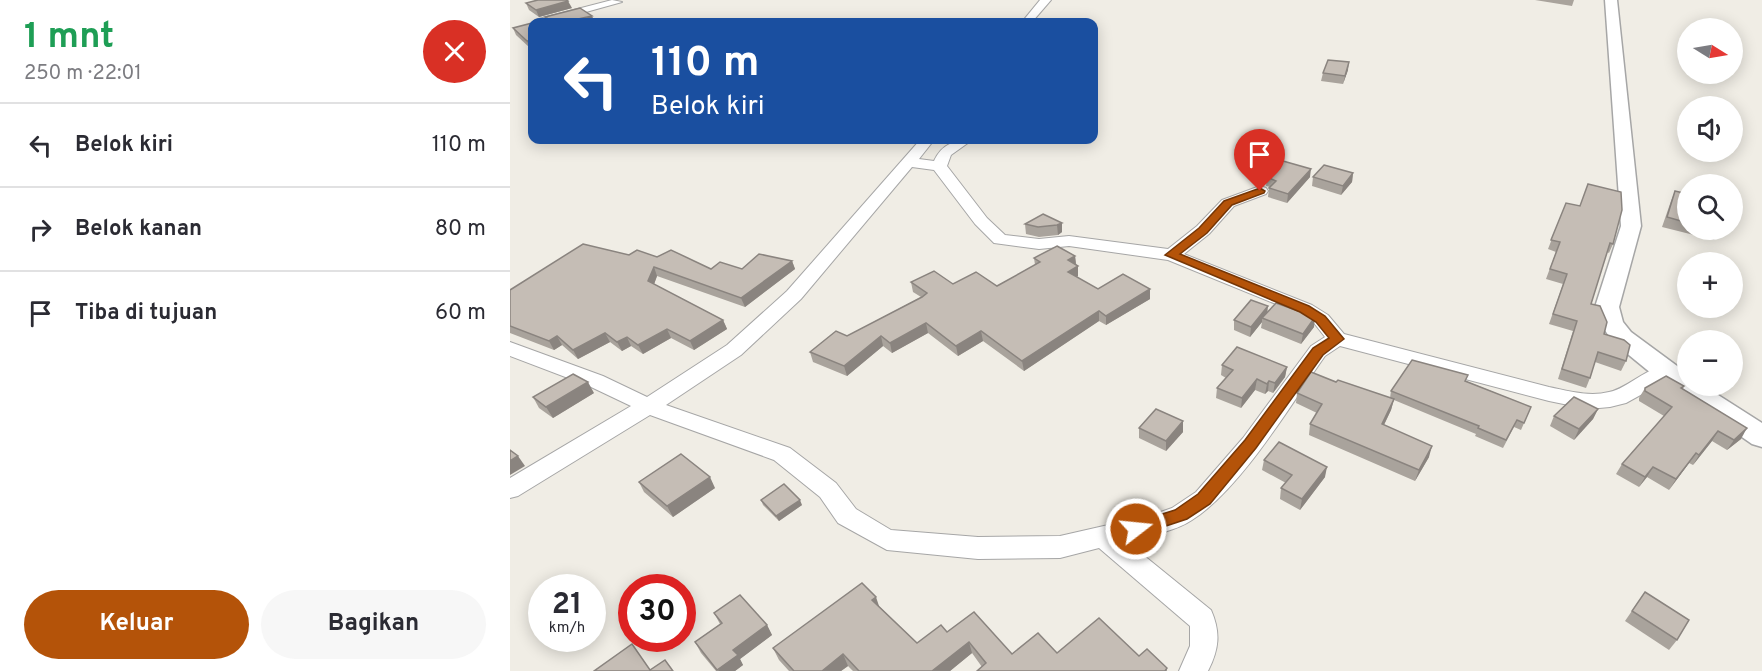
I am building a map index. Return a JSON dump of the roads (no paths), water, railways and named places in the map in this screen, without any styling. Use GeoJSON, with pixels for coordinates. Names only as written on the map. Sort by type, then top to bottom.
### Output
{"type":"FeatureCollection","features":[{"type":"Feature","properties":{"kind":"street"},"geometry":{"type":"LineString","coordinates":[[1030,18],[1046,0]]}},
{"type":"Feature","properties":{"kind":"street"},"geometry":{"type":"LineString","coordinates":[[1611,0],[1631,226],[1607,307],[1612,323],[1622,337],[1666,372],[1762,437]]}},
{"type":"Feature","properties":{"kind":"street"},"geometry":{"type":"LineString","coordinates":[[555,18],[617,2]]}},
{"type":"Feature","properties":{"kind":"street"},"geometry":{"type":"LineString","coordinates":[[510,489],[648,406],[734,350],[794,295],[924,144]]}},
{"type":"Feature","properties":{"kind":"street"},"geometry":{"type":"LineString","coordinates":[[939,166],[948,149],[957,144]]}},
{"type":"Feature","properties":{"kind":"street"},"geometry":{"type":"LineString","coordinates":[[908,162],[939,166],[981,221],[1000,239],[1039,244],[1069,241],[1172,255],[1305,309],[1321,319],[1337,339],[1549,394],[1577,399],[1601,401],[1633,392],[1666,372]]}},
{"type":"Feature","properties":{"kind":"street"},"geometry":{"type":"LineString","coordinates":[[1172,255],[1203,230],[1228,203],[1260,191]]}},
{"type":"Feature","properties":{"kind":"street"},"geometry":{"type":"LineString","coordinates":[[510,349],[596,381],[648,406],[782,454],[828,490],[847,516],[888,540],[978,548],[1060,547],[1153,525],[1181,515],[1204,499],[1251,444],[1318,351],[1337,339]]}},
{"type":"Feature","properties":{"kind":"street"},"geometry":{"type":"LineString","coordinates":[[1103,537],[1201,619],[1206,631],[1206,642],[1200,660],[1193,671]]}}]}
